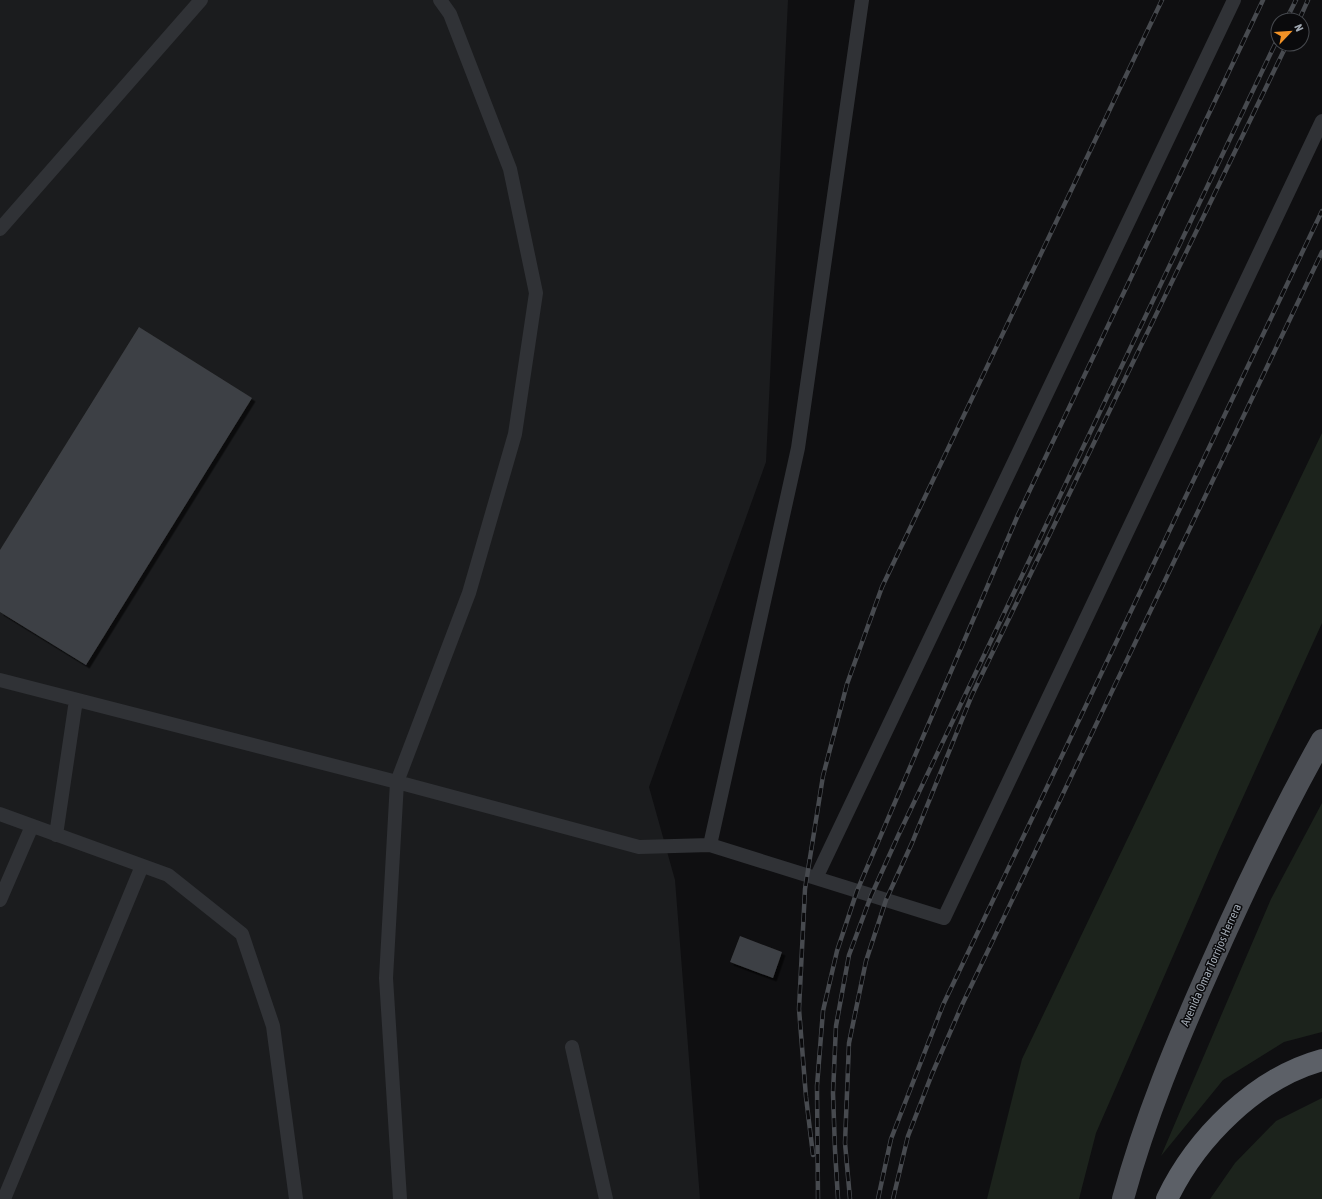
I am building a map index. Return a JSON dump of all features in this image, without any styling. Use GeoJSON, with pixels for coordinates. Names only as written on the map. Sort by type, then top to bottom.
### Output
{"type":"FeatureCollection","features":[{"type":"Feature","properties":{"kind":"highway"},"geometry":{"type":"LineString","coordinates":[[1167,1199],[1171,1190],[1192,1158],[1212,1133],[1236,1108],[1262,1088],[1293,1070],[1322,1060]]}},
{"type":"Feature","properties":{"kind":"main road","name":"Avenida Omar Torrijos Herrera"},"geometry":{"type":"LineString","coordinates":[[1123,1199],[1134,1156],[1181,1031],[1243,893],[1308,764],[1322,740]]}},
{"type":"Feature","properties":{"kind":"lane"},"geometry":{"type":"LineString","coordinates":[[0,229],[201,0]]}},
{"type":"Feature","properties":{"kind":"lane"},"geometry":{"type":"LineString","coordinates":[[400,1199],[386,978],[397,782],[468,593],[515,434],[536,293],[510,169],[450,14],[440,0]]}},
{"type":"Feature","properties":{"kind":"lane"},"geometry":{"type":"LineString","coordinates":[[710,845],[798,448],[862,0]]}},
{"type":"Feature","properties":{"kind":"lane"},"geometry":{"type":"LineString","coordinates":[[816,878],[1234,0]]}},
{"type":"Feature","properties":{"kind":"lane"},"geometry":{"type":"LineString","coordinates":[[0,680],[639,846],[710,845],[944,918],[1322,121]]}},
{"type":"Feature","properties":{"kind":"lane"},"geometry":{"type":"LineString","coordinates":[[56,834],[76,700]]}},
{"type":"Feature","properties":{"kind":"lane"},"geometry":{"type":"LineString","coordinates":[[0,814],[168,875],[242,934],[273,1026],[296,1199]]}},
{"type":"Feature","properties":{"kind":"lane"},"geometry":{"type":"LineString","coordinates":[[0,900],[32,826]]}},
{"type":"Feature","properties":{"kind":"lane"},"geometry":{"type":"LineString","coordinates":[[4,1199],[142,866]]}},
{"type":"Feature","properties":{"kind":"lane"},"geometry":{"type":"LineString","coordinates":[[572,1046],[606,1199]]}},
{"type":"Feature","properties":{"kind":"shaded area"},"geometry":{"type":"Polygon","coordinates":[[[0,0],[788,0],[766,462],[649,787],[675,880],[700,1199],[0,1199],[0,0]]]}},
{"type":"Feature","properties":{"kind":"shaded area"},"geometry":{"type":"Polygon","coordinates":[[[1322,433],[1322,623],[1220,848],[1096,1133],[1079,1199],[987,1199],[1022,1059],[1322,433]]]}},
{"type":"Feature","properties":{"kind":"shaded area"},"geometry":{"type":"Polygon","coordinates":[[[1322,803],[1322,1032],[1284,1042],[1223,1080],[1161,1156],[1271,899],[1322,803]]]}},
{"type":"Feature","properties":{"kind":"shaded area"},"geometry":{"type":"Polygon","coordinates":[[[1322,1098],[1322,1199],[1210,1199],[1235,1163],[1276,1121],[1322,1098]]]}},
{"type":"Feature","properties":{"kind":"building"},"geometry":{"type":"Polygon","coordinates":[[[139,327],[252,398],[86,665],[0,612],[0,550],[139,327]]]}},
{"type":"Feature","properties":{"kind":"building"},"geometry":{"type":"Polygon","coordinates":[[[740,936],[782,952],[773,978],[730,962],[740,936]]]}},
{"type":"Feature","properties":{"kind":"railway"},"geometry":{"type":"LineString","coordinates":[[813,1155],[806,1097],[799,1009],[805,889],[823,776],[847,684],[882,587],[1162,0]]}},
{"type":"Feature","properties":{"kind":"railway"},"geometry":{"type":"LineString","coordinates":[[818,1199],[817,1086],[823,1011],[837,951],[857,891],[1018,515],[1263,0]]}},
{"type":"Feature","properties":{"kind":"railway"},"geometry":{"type":"LineString","coordinates":[[1290,12],[1296,0]]}},
{"type":"Feature","properties":{"kind":"railway"},"geometry":{"type":"LineString","coordinates":[[1303,12],[1308,0]]}},
{"type":"Feature","properties":{"kind":"railway"},"geometry":{"type":"LineString","coordinates":[[838,1199],[833,1093],[836,1026],[849,955],[871,896],[898,836],[1271,52]]}},
{"type":"Feature","properties":{"kind":"railway"},"geometry":{"type":"LineString","coordinates":[[850,1199],[845,1143],[849,1043],[866,961],[886,900],[912,843],[972,695],[1283,52]]}},
{"type":"Feature","properties":{"kind":"railway"},"geometry":{"type":"LineString","coordinates":[[878,1199],[891,1139],[943,1005],[1322,211]]}},
{"type":"Feature","properties":{"kind":"railway"},"geometry":{"type":"LineString","coordinates":[[893,1199],[908,1136],[932,1074],[962,1005],[1322,252]]}}]}
